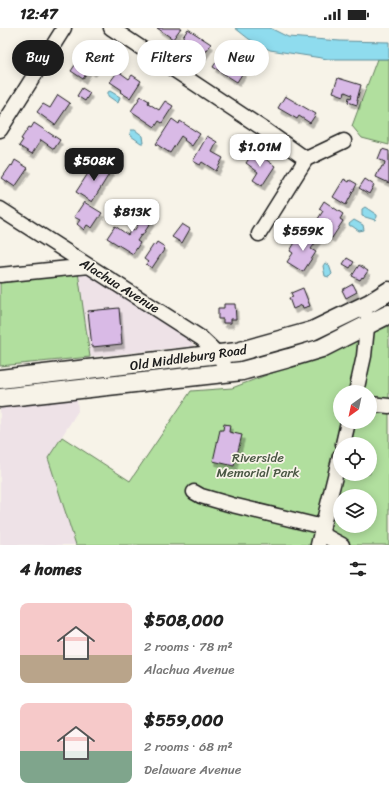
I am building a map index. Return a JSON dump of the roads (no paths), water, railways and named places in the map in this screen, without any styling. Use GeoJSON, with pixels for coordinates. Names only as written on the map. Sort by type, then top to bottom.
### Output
{"type":"FeatureCollection","features":[{"type":"Feature","properties":{"kind":"main road","name":"Old Middleburg Road"},"geometry":{"type":"LineString","coordinates":[[0,379],[219,355],[244,350],[312,331],[370,303],[389,291]]}},
{"type":"Feature","properties":{"kind":"main road","name":"Old Middleburg Road"},"geometry":{"type":"LineString","coordinates":[[0,398],[242,371],[322,348],[389,314]]}},
{"type":"Feature","properties":{"kind":"main road"},"geometry":{"type":"LineString","coordinates":[[37,375],[40,394]]}},
{"type":"Feature","properties":{"kind":"street"},"geometry":{"type":"LineString","coordinates":[[0,130],[64,28]]}},
{"type":"Feature","properties":{"kind":"street"},"geometry":{"type":"LineString","coordinates":[[111,28],[265,130],[306,159]]}},
{"type":"Feature","properties":{"kind":"street"},"geometry":{"type":"LineString","coordinates":[[259,234],[306,159],[344,141]]}},
{"type":"Feature","properties":{"kind":"street","name":"Alachua Avenue"},"geometry":{"type":"LineString","coordinates":[[0,209],[201,338],[219,355],[228,373]]}},
{"type":"Feature","properties":{"kind":"street"},"geometry":{"type":"LineString","coordinates":[[0,275],[90,266]]}},
{"type":"Feature","properties":{"kind":"street"},"geometry":{"type":"LineString","coordinates":[[358,385],[364,356],[370,303]]}},
{"type":"Feature","properties":{"kind":"street"},"geometry":{"type":"LineString","coordinates":[[377,405],[389,406]]}},
{"type":"Feature","properties":{"kind":"street"},"geometry":{"type":"LineString","coordinates":[[321,536],[334,481]]}},
{"type":"Feature","properties":{"kind":"street"},"geometry":{"type":"LineString","coordinates":[[194,492],[201,496],[327,537],[342,545]]}},
{"type":"Feature","properties":{"kind":"water"},"geometry":{"type":"Polygon","coordinates":[[[235,28],[270,28],[288,37],[340,41],[389,42],[389,59],[328,59],[270,50],[269,40],[249,39],[235,28]]]}},
{"type":"Feature","properties":{"kind":"water"},"geometry":{"type":"Polygon","coordinates":[[[110,91],[120,97],[118,103],[108,96],[108,92],[110,91]]]}},
{"type":"Feature","properties":{"kind":"water"},"geometry":{"type":"Polygon","coordinates":[[[131,130],[135,130],[143,136],[144,143],[141,143],[131,136],[131,130]]]}},
{"type":"Feature","properties":{"kind":"water"},"geometry":{"type":"Polygon","coordinates":[[[365,207],[377,215],[375,220],[362,216],[362,209],[365,207]]]}},
{"type":"Feature","properties":{"kind":"water"},"geometry":{"type":"Polygon","coordinates":[[[354,220],[363,225],[364,230],[359,231],[350,226],[349,224],[354,220]]]}},
{"type":"Feature","properties":{"kind":"water"},"geometry":{"type":"Polygon","coordinates":[[[325,263],[329,265],[332,274],[329,277],[325,276],[323,266],[325,263]]]}},
{"type":"Feature","properties":{"kind":"park label","name":"Riverside Memorial Park"},"geometry":{"type":"Point","coordinates":[258,464]}}]}
